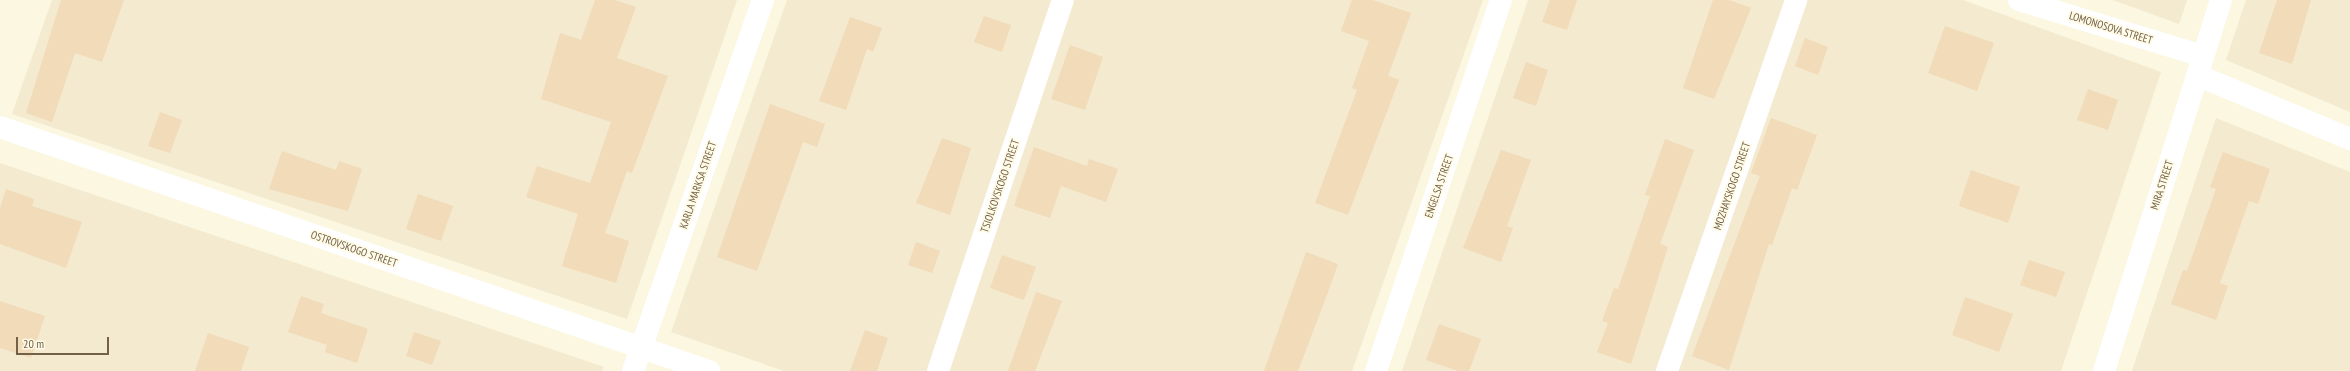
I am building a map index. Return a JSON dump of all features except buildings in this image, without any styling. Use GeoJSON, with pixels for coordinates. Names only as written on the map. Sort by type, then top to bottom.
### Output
{"type":"FeatureCollection","features":[{"type":"Feature","properties":{"kind":"street","name":"KARLA MARKSA STREET"},"geometry":{"type":"LineString","coordinates":[[633,371],[763,0]]}},
{"type":"Feature","properties":{"kind":"street","name":"TSIOLKOVSKOGO STREET"},"geometry":{"type":"LineString","coordinates":[[938,371],[1063,0]]}},
{"type":"Feature","properties":{"kind":"street","name":"ENGELSA STREET"},"geometry":{"type":"LineString","coordinates":[[1376,371],[1501,0]]}},
{"type":"Feature","properties":{"kind":"street","name":"MOZHAYSKOGO STREET"},"geometry":{"type":"LineString","coordinates":[[1667,371],[1796,0]]}},
{"type":"Feature","properties":{"kind":"street","name":"LOMONOSOVA STREET"},"geometry":{"type":"LineString","coordinates":[[2019,0],[2200,65],[2350,139]]}},
{"type":"Feature","properties":{"kind":"street","name":"MIRA STREET"},"geometry":{"type":"LineString","coordinates":[[2104,371],[2220,0]]}},
{"type":"Feature","properties":{"kind":"street","name":"OSTROVSKOGO STREET"},"geometry":{"type":"LineString","coordinates":[[0,127],[709,371]]}},
{"type":"Feature","properties":{"kind":"shaded area"},"geometry":{"type":"Polygon","coordinates":[[[52,0],[737,0],[627,319],[12,114],[52,0]]]}},
{"type":"Feature","properties":{"kind":"shaded area"},"geometry":{"type":"Polygon","coordinates":[[[787,0],[1483,0],[1352,371],[784,371],[671,332],[787,0]]]}},
{"type":"Feature","properties":{"kind":"shaded area"},"geometry":{"type":"Polygon","coordinates":[[[1528,0],[1963,0],[2161,72],[2061,371],[1402,371],[1528,0]]]}},
{"type":"Feature","properties":{"kind":"shaded area"},"geometry":{"type":"Polygon","coordinates":[[[2113,0],[2187,0],[2179,24],[2113,0]]]}},
{"type":"Feature","properties":{"kind":"shaded area"},"geometry":{"type":"Polygon","coordinates":[[[2246,0],[2350,0],[2350,112],[2226,60],[2246,0]]]}},
{"type":"Feature","properties":{"kind":"shaded area"},"geometry":{"type":"Polygon","coordinates":[[[2216,118],[2350,172],[2350,371],[2132,371],[2216,118]]]}},
{"type":"Feature","properties":{"kind":"shaded area"},"geometry":{"type":"Polygon","coordinates":[[[0,163],[604,367],[602,371],[0,371],[0,163]]]}}]}
